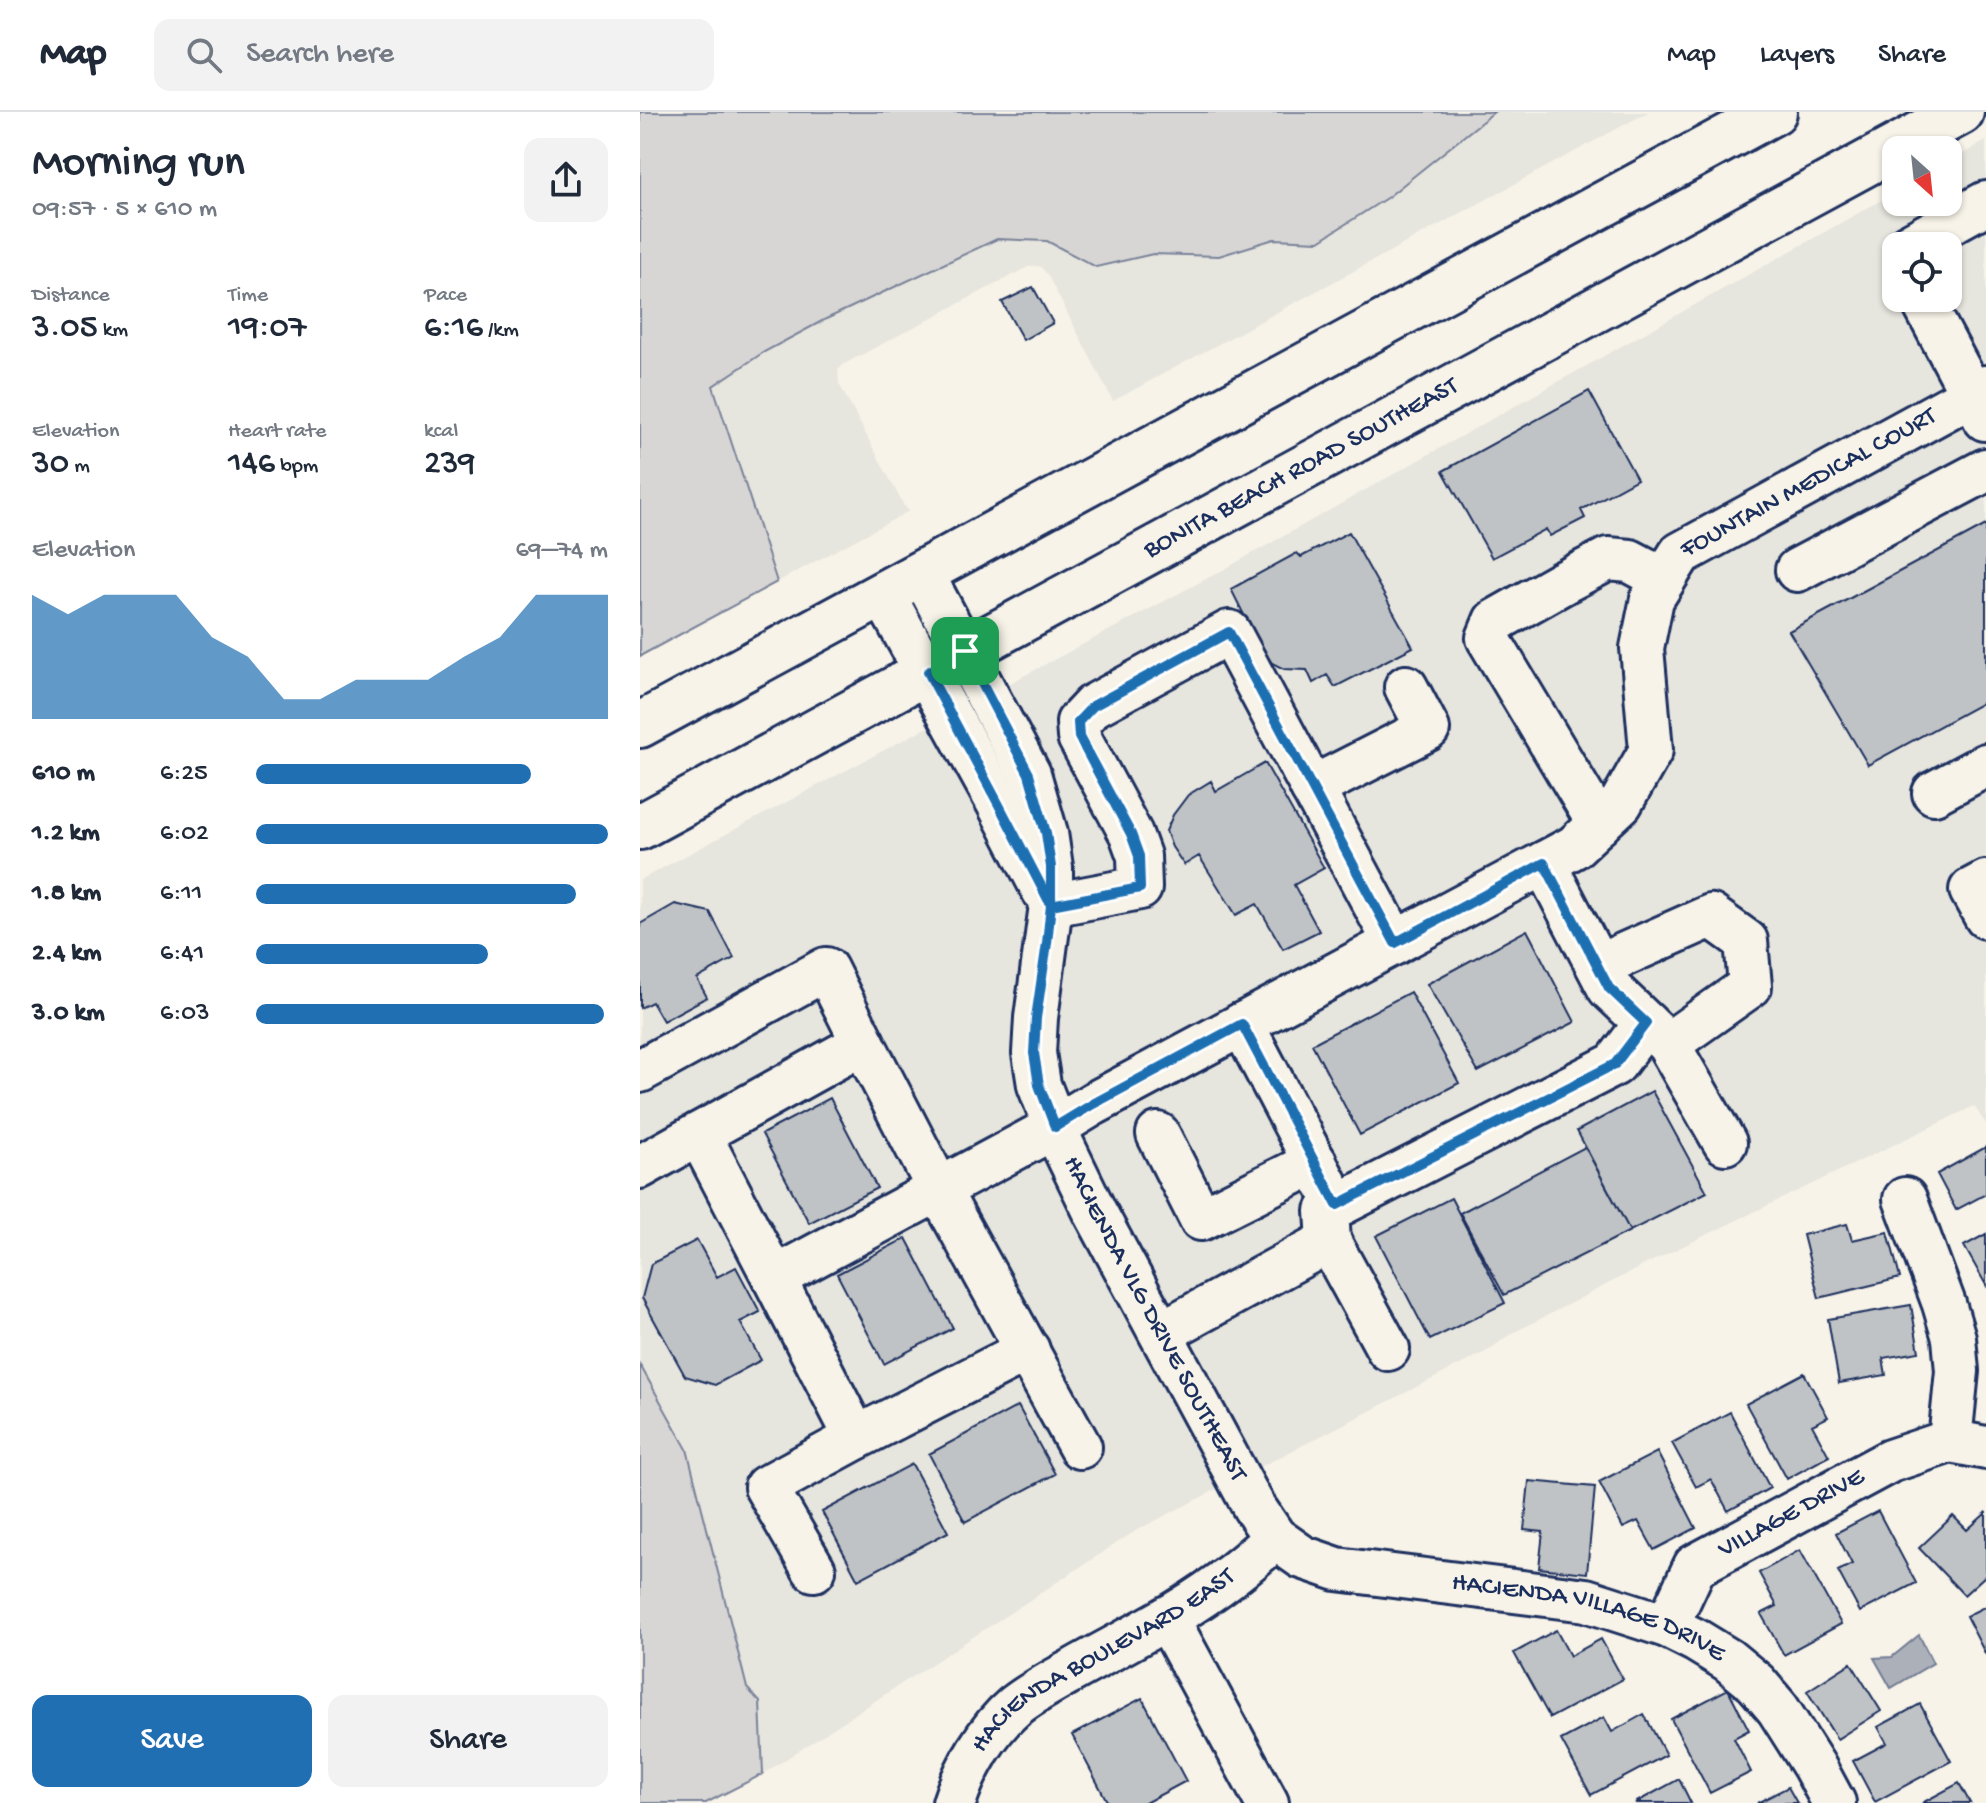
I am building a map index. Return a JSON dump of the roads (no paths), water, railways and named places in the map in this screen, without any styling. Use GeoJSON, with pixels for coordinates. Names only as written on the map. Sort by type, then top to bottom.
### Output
{"type":"FeatureCollection","features":[{"type":"Feature","properties":{"kind":"main road"},"geometry":{"type":"LineString","coordinates":[[640,725],[1774,112]]}},
{"type":"Feature","properties":{"kind":"main road","name":"BONITA BEACH ROAD SOUTHEAST"},"geometry":{"type":"LineString","coordinates":[[640,827],[1961,112]]}},
{"type":"Feature","properties":{"kind":"street"},"geometry":{"type":"LineString","coordinates":[[1933,232],[1986,203]]}},
{"type":"Feature","properties":{"kind":"street"},"geometry":{"type":"LineString","coordinates":[[1929,312],[1981,401]]}},
{"type":"Feature","properties":{"kind":"street","name":"FOUNTAIN MEDICAL COURT"},"geometry":{"type":"LineString","coordinates":[[774,1278],[1574,847],[1621,803],[1651,750],[1642,648],[1652,599],[1680,554],[1981,401]]}},
{"type":"Feature","properties":{"kind":"street"},"geometry":{"type":"LineString","coordinates":[[1797,570],[1986,470]]}},
{"type":"Feature","properties":{"kind":"street"},"geometry":{"type":"LineString","coordinates":[[1599,824],[1488,638],[1495,621],[1608,559],[1630,561],[1664,579]]}},
{"type":"Feature","properties":{"kind":"street"},"geometry":{"type":"LineString","coordinates":[[922,573],[946,662],[999,805],[1051,905],[1140,888],[1139,856],[1131,834],[1079,737],[1078,722],[1093,706],[1229,632],[1395,943]]}},
{"type":"Feature","properties":{"kind":"street"},"geometry":{"type":"LineString","coordinates":[[883,594],[946,662]]}},
{"type":"Feature","properties":{"kind":"street"},"geometry":{"type":"LineString","coordinates":[[1312,788],[1428,729],[1406,687]]}},
{"type":"Feature","properties":{"kind":"street"},"geometry":{"type":"LineString","coordinates":[[1934,793],[1986,765]]}},
{"type":"Feature","properties":{"kind":"street"},"geometry":{"type":"LineString","coordinates":[[1544,863],[1609,988],[1657,1034],[1725,1143]]}},
{"type":"Feature","properties":{"kind":"street"},"geometry":{"type":"LineString","coordinates":[[1986,882],[1971,890],[1986,917]]}},
{"type":"Feature","properties":{"kind":"street","name":"HACIENDA VLG DRIVE SOUTHEAST"},"geometry":{"type":"LineString","coordinates":[[1051,905],[1036,1018],[1034,1053],[1039,1085],[1095,1212],[1254,1507],[1275,1538]]}},
{"type":"Feature","properties":{"kind":"street"},"geometry":{"type":"LineString","coordinates":[[1161,1333],[1333,1223],[1615,1064],[1657,1034],[1750,986],[1746,941],[1711,916],[1598,966]]}},
{"type":"Feature","properties":{"kind":"street"},"geometry":{"type":"LineString","coordinates":[[640,1071],[826,969],[939,1190],[1080,1447]]}},
{"type":"Feature","properties":{"kind":"street"},"geometry":{"type":"LineString","coordinates":[[1242,1024],[1315,1162],[1333,1223],[1388,1349]]}},
{"type":"Feature","properties":{"kind":"street"},"geometry":{"type":"LineString","coordinates":[[640,1167],[863,1043]]}},
{"type":"Feature","properties":{"kind":"street"},"geometry":{"type":"LineString","coordinates":[[699,1134],[856,1438]]}},
{"type":"Feature","properties":{"kind":"street"},"geometry":{"type":"LineString","coordinates":[[1158,1134],[1201,1219],[1315,1162]]}},
{"type":"Feature","properties":{"kind":"street","name":"VILLAGE DRIVE"},"geometry":{"type":"LineString","coordinates":[[1667,1626],[1695,1566],[1890,1461],[1968,1444],[1954,1338],[1905,1199]]}},
{"type":"Feature","properties":{"kind":"street"},"geometry":{"type":"LineString","coordinates":[[814,1570],[766,1487],[1028,1350]]}},
{"type":"Feature","properties":{"kind":"street","name":"HACIENDA BOULEVARD EAST"},"geometry":{"type":"LineString","coordinates":[[954,1803],[972,1760],[1013,1708],[1039,1689],[1167,1618],[1252,1560],[1275,1538]]}},
{"type":"Feature","properties":{"kind":"street","name":"HACIENDA VILLAGE DRIVE"},"geometry":{"type":"LineString","coordinates":[[1275,1538],[1302,1557],[1337,1569],[1586,1600],[1667,1626],[1728,1660],[1756,1683],[1778,1709],[1834,1803]]}},
{"type":"Feature","properties":{"kind":"street"},"geometry":{"type":"LineString","coordinates":[[1167,1618],[1267,1803]]}}]}
